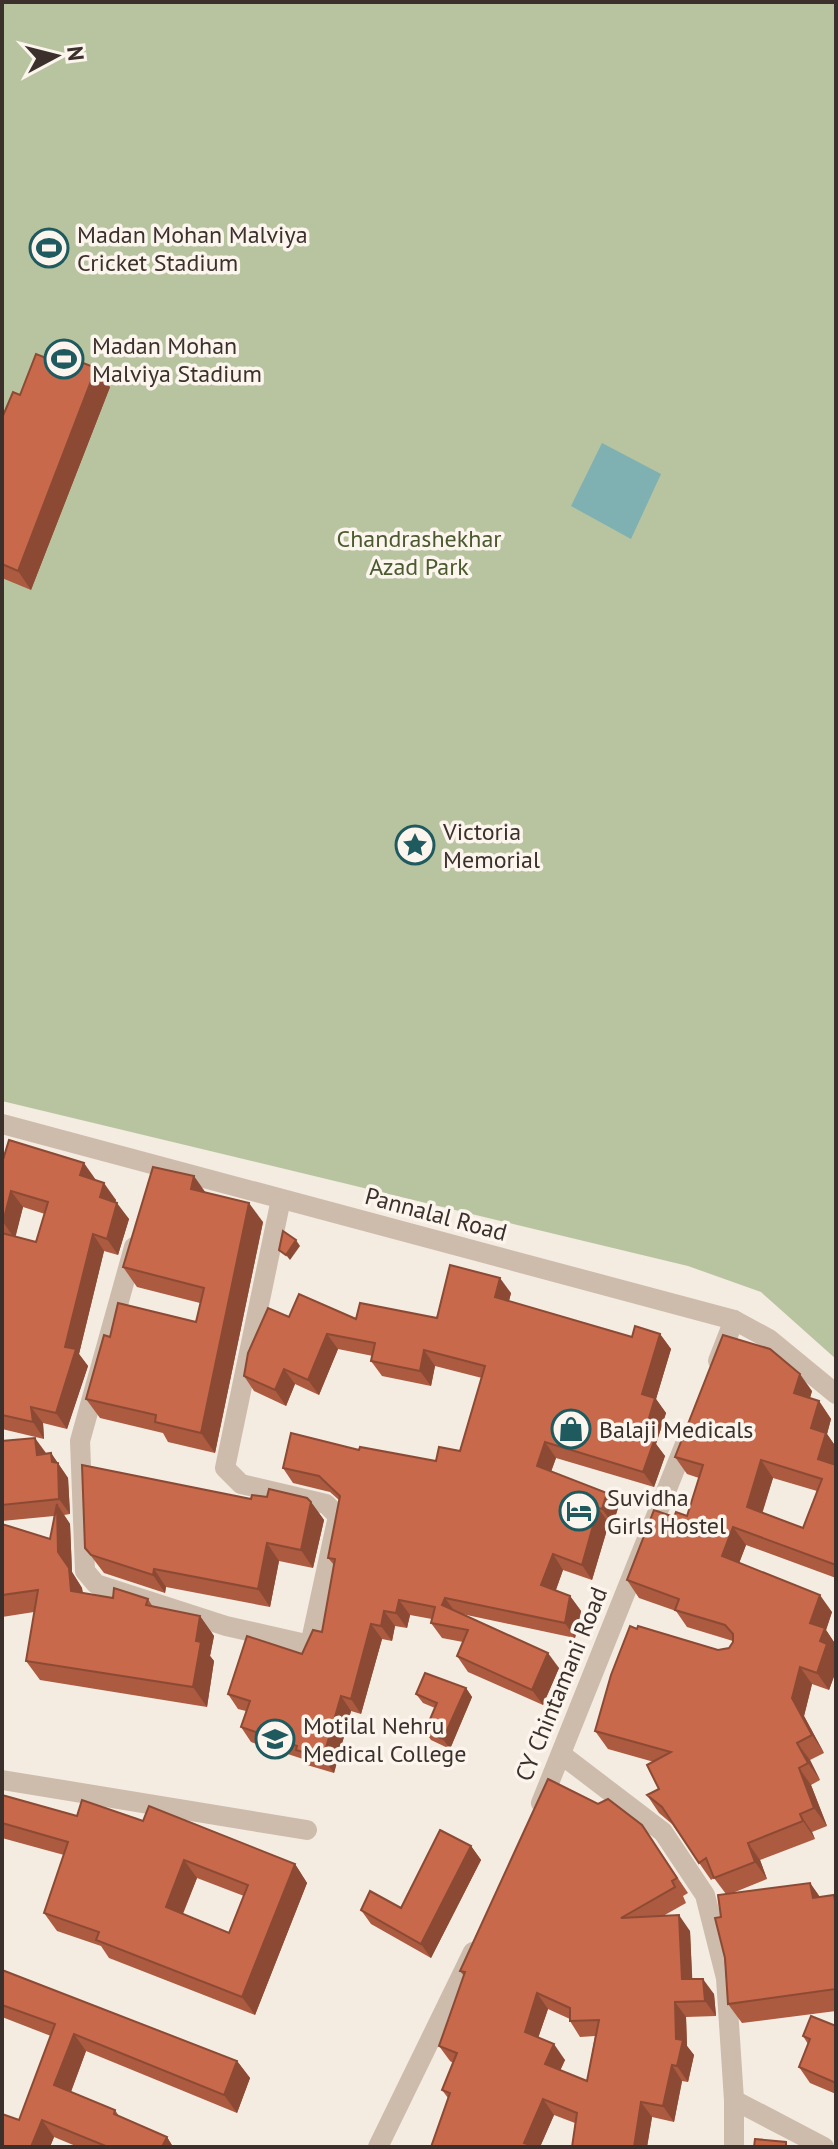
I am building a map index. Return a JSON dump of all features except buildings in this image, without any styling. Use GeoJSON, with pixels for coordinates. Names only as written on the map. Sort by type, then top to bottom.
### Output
{"type":"FeatureCollection","features":[{"type":"Feature","properties":{"kind":"street","name":"Pannalal Road"},"geometry":{"type":"LineString","coordinates":[[2,1124],[155,1174],[281,1199],[734,1320],[769,1339],[836,1394]]}},
{"type":"Feature","properties":{"kind":"street"},"geometry":{"type":"LineString","coordinates":[[140,1227],[80,1441],[85,1571],[96,1584],[226,1626],[310,1645],[338,1516],[326,1504],[241,1484],[225,1468],[281,1199]]}},
{"type":"Feature","properties":{"kind":"street"},"geometry":{"type":"LineString","coordinates":[[711,1377],[734,1320]]}},
{"type":"Feature","properties":{"kind":"street","name":"CY Chintamani Road"},"geometry":{"type":"LineString","coordinates":[[532,1823],[624,1621],[695,1420]]}},
{"type":"Feature","properties":{"kind":"street"},"geometry":{"type":"LineString","coordinates":[[562,1755],[663,1832],[705,1895],[726,1978],[734,2147]]}},
{"type":"Feature","properties":{"kind":"street"},"geometry":{"type":"LineString","coordinates":[[2,1780],[307,1830]]}},
{"type":"Feature","properties":{"kind":"street"},"geometry":{"type":"LineString","coordinates":[[378,2147],[483,1933]]}},
{"type":"Feature","properties":{"kind":"street"},"geometry":{"type":"LineString","coordinates":[[734,2100],[824,2147]]}},
{"type":"Feature","properties":{"kind":"green space","name":"Chandrashekhar Azad Park"},"geometry":{"type":"Polygon","coordinates":[[[2,2],[836,2],[836,1359],[761,1292],[688,1266],[2,1101],[2,2]]]}},
{"type":"Feature","properties":{"kind":"water"},"geometry":{"type":"Polygon","coordinates":[[[602,443],[661,474],[631,539],[571,506],[602,443]]]}},
{"type":"Feature","properties":{"kind":"place","name":"Madan Mohan Malviya Cricket Stadium"},"geometry":{"type":"Point","coordinates":[49,248]}},
{"type":"Feature","properties":{"kind":"place","name":"Madan Mohan Malviya Stadium"},"geometry":{"type":"Point","coordinates":[64,359]}},
{"type":"Feature","properties":{"kind":"place","name":"Victoria Memorial"},"geometry":{"type":"Point","coordinates":[415,845]}},
{"type":"Feature","properties":{"kind":"place","name":"Balaji Medicals"},"geometry":{"type":"Point","coordinates":[571,1429]}},
{"type":"Feature","properties":{"kind":"place","name":"Suvidha Girls Hostel"},"geometry":{"type":"Point","coordinates":[579,1511]}},
{"type":"Feature","properties":{"kind":"place","name":"Motilal Nehru Medical College"},"geometry":{"type":"Point","coordinates":[275,1739]}}]}
